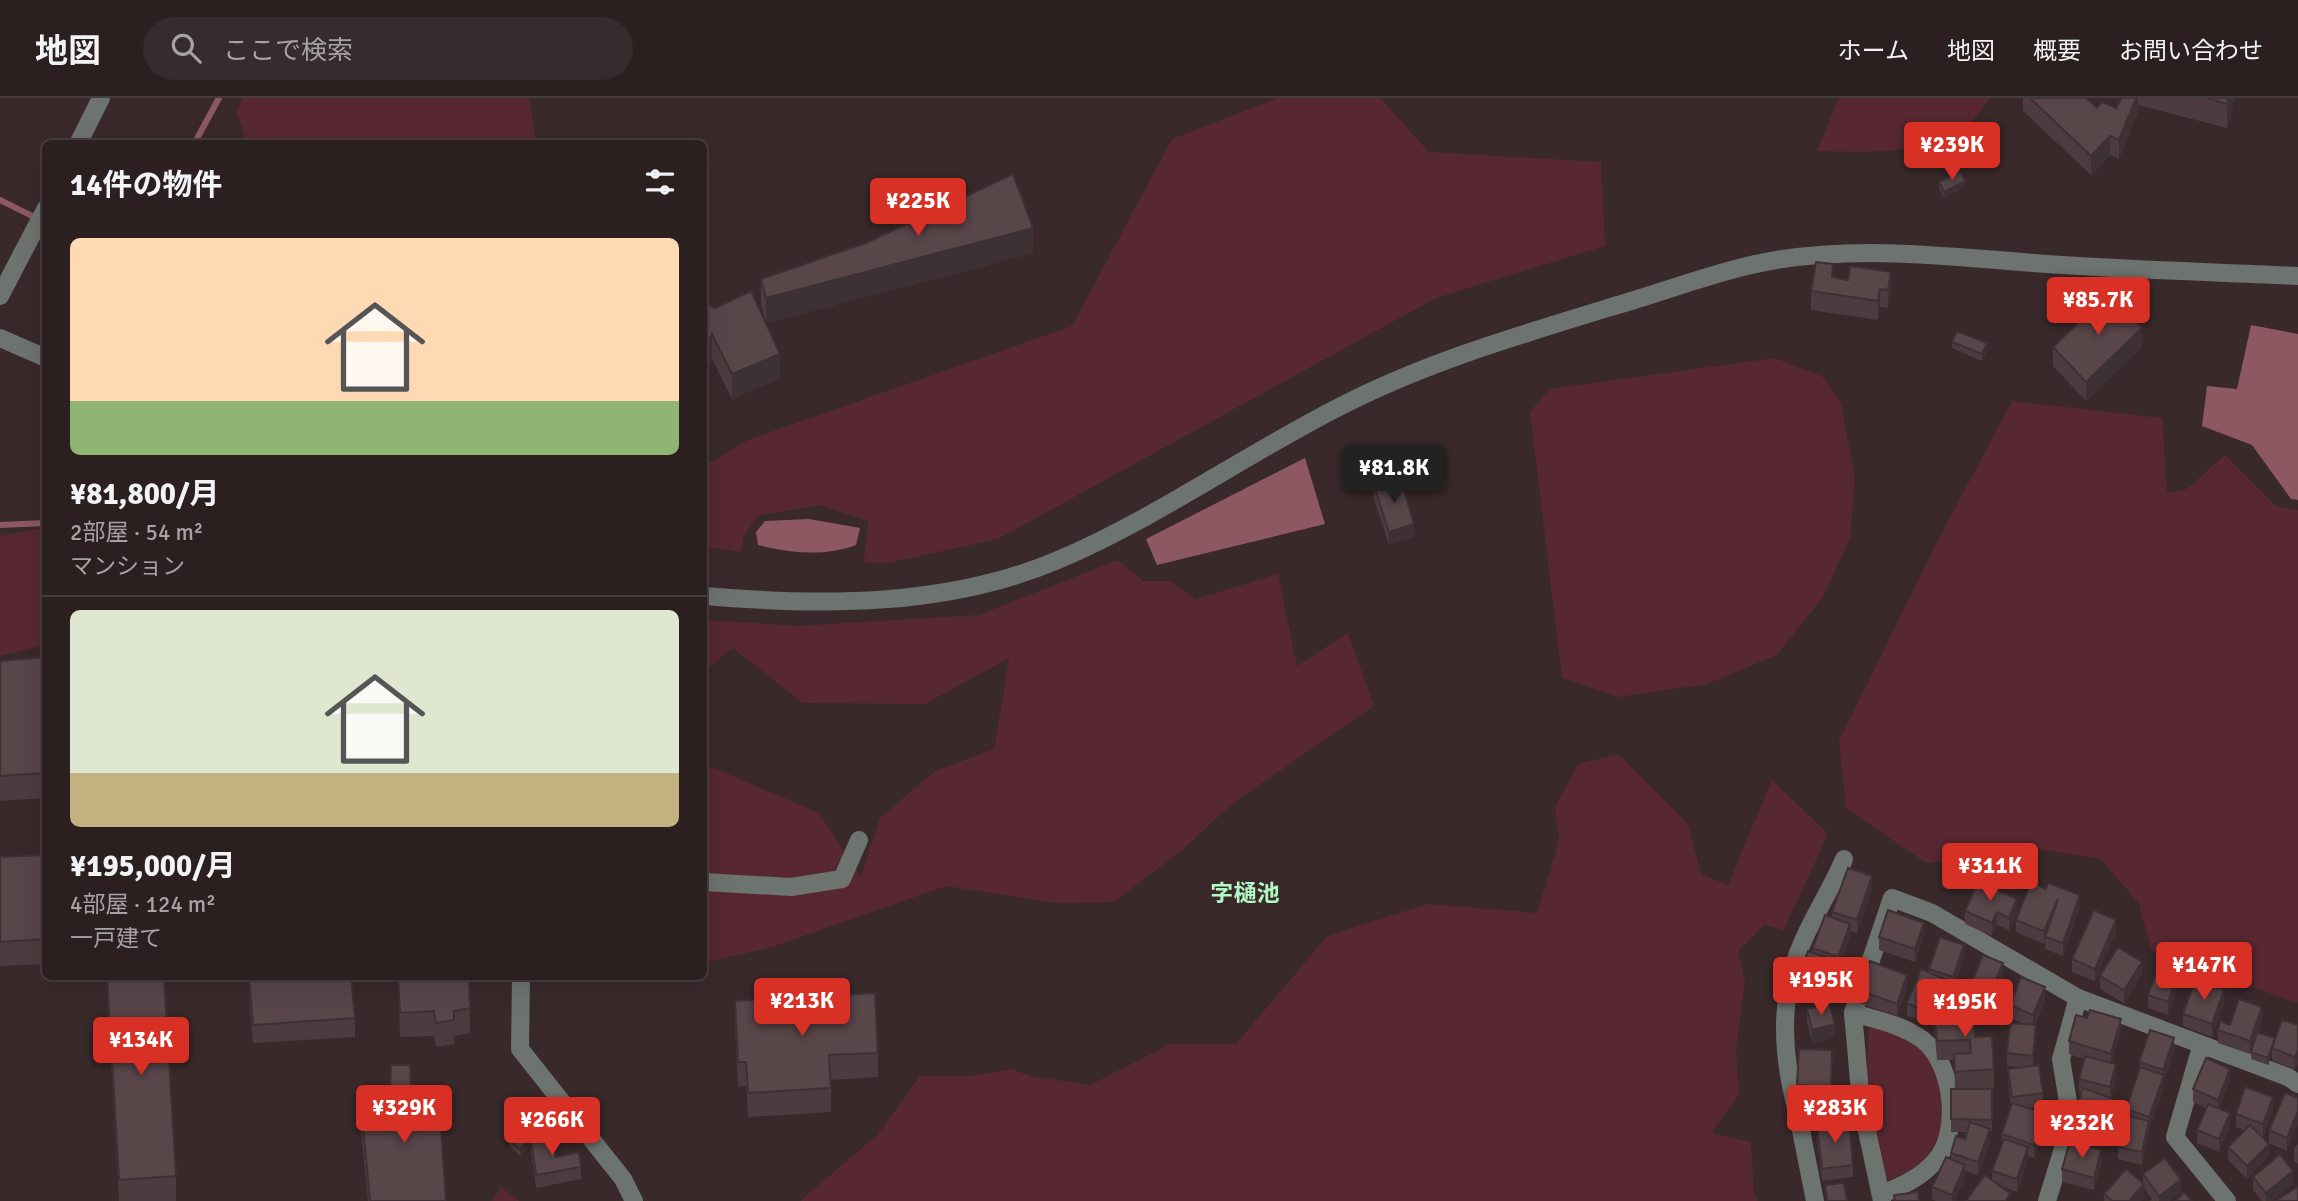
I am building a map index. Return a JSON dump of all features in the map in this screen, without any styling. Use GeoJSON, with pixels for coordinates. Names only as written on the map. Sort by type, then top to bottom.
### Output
{"type":"FeatureCollection","features":[{"type":"Feature","properties":{"kind":"street"},"geometry":{"type":"LineString","coordinates":[[80,140],[102,98]]}},
{"type":"Feature","properties":{"kind":"street"},"geometry":{"type":"LineString","coordinates":[[0,296],[42,216]]}},
{"type":"Feature","properties":{"kind":"street"},"geometry":{"type":"LineString","coordinates":[[707,596],[843,602],[896,599],[953,590],[1042,565],[1157,511],[1343,405],[1428,366],[1752,265],[1835,254],[1880,252],[2100,268],[2298,275]]}},
{"type":"Feature","properties":{"kind":"street"},"geometry":{"type":"LineString","coordinates":[[0,338],[42,356]]}},
{"type":"Feature","properties":{"kind":"street"},"geometry":{"type":"LineString","coordinates":[[707,882],[791,887],[842,879],[859,840]]}},
{"type":"Feature","properties":{"kind":"street"},"geometry":{"type":"LineString","coordinates":[[1815,1201],[1790,1087],[1785,998],[1803,941],[1833,886],[1844,859]]}},
{"type":"Feature","properties":{"kind":"street"},"geometry":{"type":"LineString","coordinates":[[1853,1013],[1893,1024],[1925,1041],[1941,1066],[1951,1093],[1950,1128],[1937,1159],[1910,1182],[1882,1197],[1861,1103],[1853,1013],[1892,898],[1932,913],[2078,998],[2201,1047],[2288,1077],[2298,1084]]}},
{"type":"Feature","properties":{"kind":"street"},"geometry":{"type":"LineString","coordinates":[[521,980],[520,1049],[623,1179],[634,1201]]}},
{"type":"Feature","properties":{"kind":"street"},"geometry":{"type":"LineString","coordinates":[[2049,1201],[2067,1136],[2068,1102],[2061,1059],[2078,998]]}},
{"type":"Feature","properties":{"kind":"street"},"geometry":{"type":"LineString","coordinates":[[2201,1047],[2175,1137],[2227,1201]]}},
{"type":"Feature","properties":{"kind":"street"},"geometry":{"type":"LineString","coordinates":[[1798,1115],[1861,1103]]}},
{"type":"Feature","properties":{"kind":"shaded area"},"geometry":{"type":"Polygon","coordinates":[[[242,98],[529,98],[536,140],[245,140],[237,112],[242,98]]]}},
{"type":"Feature","properties":{"kind":"shaded area"},"geometry":{"type":"Polygon","coordinates":[[[1278,98],[1380,98],[1429,152],[1601,162],[1605,246],[1436,298],[998,539],[888,563],[864,562],[868,521],[820,505],[759,515],[744,535],[741,552],[707,547],[707,464],[748,440],[1072,326],[1172,139],[1278,98]]]}},
{"type":"Feature","properties":{"kind":"shaded area"},"geometry":{"type":"Polygon","coordinates":[[[1839,98],[1990,98],[1969,124],[1930,143],[1893,150],[1817,151],[1839,98]]]}},
{"type":"Feature","properties":{"kind":"shaded area"},"geometry":{"type":"Polygon","coordinates":[[[2251,325],[2298,334],[2298,500],[2291,499],[2252,445],[2202,426],[2207,386],[2237,389],[2251,325]]]}},
{"type":"Feature","properties":{"kind":"shaded area"},"geometry":{"type":"Polygon","coordinates":[[[1775,358],[1823,377],[1841,403],[1855,478],[1850,538],[1823,597],[1777,655],[1707,684],[1618,697],[1562,678],[1530,412],[1549,389],[1775,358]]]}},
{"type":"Feature","properties":{"kind":"shaded area"},"geometry":{"type":"Polygon","coordinates":[[[2012,401],[2162,418],[2167,493],[2187,489],[2225,455],[2276,506],[2298,510],[2298,1003],[2152,952],[2139,904],[2101,859],[2037,849],[1926,863],[1846,808],[1839,741],[1937,542],[2012,401]]]}},
{"type":"Feature","properties":{"kind":"shaded area"},"geometry":{"type":"Polygon","coordinates":[[[1305,458],[1325,524],[1157,565],[1146,539],[1305,458]]]}},
{"type":"Feature","properties":{"kind":"shaded area"},"geometry":{"type":"Polygon","coordinates":[[[809,519],[860,528],[856,545],[832,551],[807,552],[758,545],[756,532],[765,521],[809,519]]]}},
{"type":"Feature","properties":{"kind":"shaded area"},"geometry":{"type":"Polygon","coordinates":[[[42,529],[42,646],[0,656],[0,536],[42,529]]]}},
{"type":"Feature","properties":{"kind":"shaded area"},"geometry":{"type":"Polygon","coordinates":[[[1118,560],[1143,581],[1169,581],[1196,599],[1278,574],[1297,666],[1348,633],[1374,706],[1233,803],[1181,851],[1114,902],[1056,903],[946,886],[772,947],[707,962],[707,767],[819,813],[861,877],[880,818],[935,771],[994,749],[1009,658],[925,704],[803,703],[733,648],[707,669],[707,620],[797,626],[979,615],[1118,560]]]}},
{"type":"Feature","properties":{"kind":"shaded area"},"geometry":{"type":"Polygon","coordinates":[[[1618,754],[1688,824],[1701,874],[1728,885],[1772,780],[1828,834],[1784,930],[1764,925],[1738,951],[1745,982],[1736,1048],[1739,1095],[1711,1133],[1751,1142],[1754,1194],[1758,1201],[800,1201],[878,1134],[920,1076],[970,1076],[1011,1069],[1031,1076],[1090,1085],[1171,1044],[1236,1044],[1327,936],[1428,904],[1537,913],[1559,840],[1555,807],[1578,764],[1618,754]]]}},
{"type":"Feature","properties":{"kind":"shaded area"},"geometry":{"type":"Polygon","coordinates":[[[1869,1024],[1890,1031],[1922,1050],[1937,1073],[1943,1099],[1941,1127],[1930,1151],[1911,1170],[1886,1181],[1867,1071],[1869,1024]]]}},
{"type":"Feature","properties":{"kind":"shaded area"},"geometry":{"type":"Polygon","coordinates":[[[501,1187],[519,1201],[492,1201],[501,1187]]]}},
{"type":"Feature","properties":{"kind":"building"},"geometry":{"type":"Polygon","coordinates":[[[2030,98],[2086,98],[2097,108],[2102,102],[2116,108],[2122,98],[2136,98],[2119,140],[2110,136],[2091,156],[2030,98]]]}},
{"type":"Feature","properties":{"kind":"building"},"geometry":{"type":"Polygon","coordinates":[[[2206,98],[2229,98],[2227,104],[2206,98]]]}},
{"type":"Feature","properties":{"kind":"building"},"geometry":{"type":"Polygon","coordinates":[[[1960,171],[1965,181],[1944,192],[1939,182],[1960,171]]]}},
{"type":"Feature","properties":{"kind":"building"},"geometry":{"type":"Polygon","coordinates":[[[1013,174],[1033,228],[766,298],[761,279],[866,243],[1013,174]]]}},
{"type":"Feature","properties":{"kind":"building"},"geometry":{"type":"Polygon","coordinates":[[[1816,262],[1833,264],[1832,277],[1848,280],[1850,266],[1891,272],[1888,290],[1880,289],[1878,301],[1811,291],[1816,262]]]}},
{"type":"Feature","properties":{"kind":"building"},"geometry":{"type":"Polygon","coordinates":[[[751,291],[780,354],[732,374],[712,334],[707,347],[707,305],[715,308],[751,291]]]}},
{"type":"Feature","properties":{"kind":"building"},"geometry":{"type":"Polygon","coordinates":[[[2109,293],[2142,328],[2086,382],[2053,347],[2109,293]]]}},
{"type":"Feature","properties":{"kind":"building"},"geometry":{"type":"Polygon","coordinates":[[[1957,331],[1987,343],[1982,354],[1952,342],[1957,331]]]}},
{"type":"Feature","properties":{"kind":"building"},"geometry":{"type":"Polygon","coordinates":[[[1400,478],[1414,524],[1389,532],[1374,486],[1400,478]]]}},
{"type":"Feature","properties":{"kind":"building"},"geometry":{"type":"Polygon","coordinates":[[[42,657],[42,773],[0,776],[0,661],[42,657]]]}},
{"type":"Feature","properties":{"kind":"building"},"geometry":{"type":"Polygon","coordinates":[[[42,855],[42,939],[0,942],[0,857],[42,855]]]}},
{"type":"Feature","properties":{"kind":"building"},"geometry":{"type":"Polygon","coordinates":[[[1848,868],[1872,876],[1857,920],[1832,912],[1848,868]]]}},
{"type":"Feature","properties":{"kind":"building"},"geometry":{"type":"Polygon","coordinates":[[[1978,882],[2017,899],[2009,918],[1997,912],[1992,923],[1965,911],[1978,882]]]}},
{"type":"Feature","properties":{"kind":"building"},"geometry":{"type":"Polygon","coordinates":[[[2031,882],[2046,889],[2048,883],[2080,895],[2063,943],[2045,937],[2058,899],[2044,931],[2016,920],[2031,882]]]}},
{"type":"Feature","properties":{"kind":"building"},"geometry":{"type":"Polygon","coordinates":[[[1888,910],[1924,923],[1915,949],[1879,937],[1888,910]]]}},
{"type":"Feature","properties":{"kind":"building"},"geometry":{"type":"Polygon","coordinates":[[[2094,910],[2116,920],[2095,969],[2072,959],[2094,910]]]}},
{"type":"Feature","properties":{"kind":"building"},"geometry":{"type":"Polygon","coordinates":[[[1825,915],[1850,924],[1838,957],[1813,948],[1825,915]]]}},
{"type":"Feature","properties":{"kind":"building"},"geometry":{"type":"Polygon","coordinates":[[[1940,937],[1964,945],[1953,977],[1929,969],[1940,937]]]}},
{"type":"Feature","properties":{"kind":"building"},"geometry":{"type":"Polygon","coordinates":[[[2118,947],[2142,962],[2124,990],[2100,976],[2118,947]]]}},
{"type":"Feature","properties":{"kind":"building"},"geometry":{"type":"Polygon","coordinates":[[[1808,951],[1834,960],[1824,989],[1798,980],[1808,951]]]}},
{"type":"Feature","properties":{"kind":"building"},"geometry":{"type":"Polygon","coordinates":[[[1983,955],[2003,963],[1988,1000],[1968,992],[1983,955]]]}},
{"type":"Feature","properties":{"kind":"building"},"geometry":{"type":"Polygon","coordinates":[[[1870,961],[1907,975],[1897,1004],[1859,990],[1870,961]]]}},
{"type":"Feature","properties":{"kind":"building"},"geometry":{"type":"Polygon","coordinates":[[[2158,967],[2178,973],[2168,1002],[2148,995],[2158,967]]]}},
{"type":"Feature","properties":{"kind":"building"},"geometry":{"type":"Polygon","coordinates":[[[1921,969],[1951,982],[1934,1015],[1907,1003],[1921,969]]]}},
{"type":"Feature","properties":{"kind":"building"},"geometry":{"type":"Polygon","coordinates":[[[2021,977],[2045,987],[2033,1015],[2010,1005],[2021,977]]]}},
{"type":"Feature","properties":{"kind":"building"},"geometry":{"type":"Polygon","coordinates":[[[107,980],[164,980],[176,1176],[119,1180],[107,980]]]}},
{"type":"Feature","properties":{"kind":"building"},"geometry":{"type":"Polygon","coordinates":[[[249,980],[351,980],[355,1018],[253,1025],[249,980]]]}},
{"type":"Feature","properties":{"kind":"building"},"geometry":{"type":"Polygon","coordinates":[[[398,980],[469,980],[470,1008],[454,1011],[454,1020],[436,1023],[434,1011],[400,1013],[398,980]]]}},
{"type":"Feature","properties":{"kind":"building"},"geometry":{"type":"Polygon","coordinates":[[[2195,980],[2224,990],[2212,1024],[2183,1014],[2195,980]]]}},
{"type":"Feature","properties":{"kind":"building"},"geometry":{"type":"Polygon","coordinates":[[[875,993],[878,1053],[829,1055],[831,1088],[748,1093],[746,1062],[738,1062],[735,1001],[875,993]]]}},
{"type":"Feature","properties":{"kind":"building"},"geometry":{"type":"Polygon","coordinates":[[[2239,999],[2262,1007],[2250,1041],[2218,1030],[2220,1021],[2230,1025],[2239,999]]]}},
{"type":"Feature","properties":{"kind":"building"},"geometry":{"type":"Polygon","coordinates":[[[1829,1003],[1835,1024],[1812,1030],[1807,1009],[1829,1003]]]}},
{"type":"Feature","properties":{"kind":"building"},"geometry":{"type":"Polygon","coordinates":[[[1973,1008],[1975,1037],[1992,1036],[1994,1069],[1955,1072],[1954,1054],[1971,1053],[1970,1040],[1937,1041],[1934,1011],[1973,1008]]]}},
{"type":"Feature","properties":{"kind":"building"},"geometry":{"type":"Polygon","coordinates":[[[2090,1010],[2121,1019],[2111,1054],[2069,1041],[2076,1015],[2087,1018],[2090,1010]]]}},
{"type":"Feature","properties":{"kind":"building"},"geometry":{"type":"Polygon","coordinates":[[[2282,1020],[2298,1025],[2298,1050],[2295,1057],[2272,1048],[2282,1020]]]}},
{"type":"Feature","properties":{"kind":"building"},"geometry":{"type":"Polygon","coordinates":[[[2010,1023],[2036,1025],[2033,1056],[2007,1053],[2010,1023]]]}},
{"type":"Feature","properties":{"kind":"building"},"geometry":{"type":"Polygon","coordinates":[[[2150,1030],[2174,1038],[2163,1070],[2139,1062],[2150,1030]]]}},
{"type":"Feature","properties":{"kind":"building"},"geometry":{"type":"Polygon","coordinates":[[[2257,1032],[2275,1038],[2268,1058],[2251,1052],[2257,1032]]]}},
{"type":"Feature","properties":{"kind":"building"},"geometry":{"type":"Polygon","coordinates":[[[1799,1049],[1832,1050],[1831,1087],[1797,1085],[1799,1049]]]}},
{"type":"Feature","properties":{"kind":"building"},"geometry":{"type":"Polygon","coordinates":[[[2085,1056],[2116,1064],[2110,1087],[2079,1079],[2085,1056]]]}},
{"type":"Feature","properties":{"kind":"building"},"geometry":{"type":"Polygon","coordinates":[[[2206,1058],[2230,1069],[2218,1100],[2193,1089],[2206,1058]]]}},
{"type":"Feature","properties":{"kind":"building"},"geometry":{"type":"Polygon","coordinates":[[[391,1065],[410,1065],[411,1101],[439,1099],[446,1201],[370,1201],[361,1106],[376,1104],[378,1095],[390,1094],[391,1065]]]}},
{"type":"Feature","properties":{"kind":"building"},"geometry":{"type":"Polygon","coordinates":[[[2039,1065],[2043,1093],[2012,1097],[2008,1069],[2039,1065]]]}},
{"type":"Feature","properties":{"kind":"building"},"geometry":{"type":"Polygon","coordinates":[[[2140,1067],[2164,1075],[2149,1117],[2126,1109],[2140,1067]]]}},
{"type":"Feature","properties":{"kind":"building"},"geometry":{"type":"Polygon","coordinates":[[[2245,1087],[2273,1097],[2263,1124],[2236,1114],[2245,1087]]]}},
{"type":"Feature","properties":{"kind":"building"},"geometry":{"type":"Polygon","coordinates":[[[2083,1088],[2116,1100],[2106,1128],[2073,1116],[2083,1088]]]}},
{"type":"Feature","properties":{"kind":"building"},"geometry":{"type":"Polygon","coordinates":[[[1951,1089],[1992,1089],[1992,1120],[1951,1119],[1951,1089]]]}},
{"type":"Feature","properties":{"kind":"building"},"geometry":{"type":"Polygon","coordinates":[[[2285,1093],[2298,1098],[2298,1111],[2287,1138],[2269,1130],[2285,1093]]]}},
{"type":"Feature","properties":{"kind":"building"},"geometry":{"type":"Polygon","coordinates":[[[2012,1103],[2044,1113],[2034,1145],[2002,1134],[2012,1103]]]}},
{"type":"Feature","properties":{"kind":"building"},"geometry":{"type":"Polygon","coordinates":[[[2208,1104],[2230,1113],[2219,1139],[2197,1130],[2208,1104]]]}},
{"type":"Feature","properties":{"kind":"building"},"geometry":{"type":"Polygon","coordinates":[[[2125,1115],[2149,1121],[2142,1152],[2118,1147],[2125,1115]]]}},
{"type":"Feature","properties":{"kind":"building"},"geometry":{"type":"Polygon","coordinates":[[[1849,1121],[1853,1165],[1822,1169],[1817,1125],[1849,1121]]]}},
{"type":"Feature","properties":{"kind":"building"},"geometry":{"type":"Polygon","coordinates":[[[1970,1122],[1990,1129],[1978,1162],[1951,1153],[1956,1136],[1965,1139],[1970,1122]]]}},
{"type":"Feature","properties":{"kind":"building"},"geometry":{"type":"Polygon","coordinates":[[[2250,1125],[2269,1144],[2247,1166],[2228,1147],[2250,1125]]]}},
{"type":"Feature","properties":{"kind":"building"},"geometry":{"type":"Polygon","coordinates":[[[520,1130],[530,1138],[520,1150],[510,1140],[520,1130]]]}},
{"type":"Feature","properties":{"kind":"building"},"geometry":{"type":"Polygon","coordinates":[[[552,1135],[556,1157],[579,1152],[581,1167],[536,1175],[531,1140],[552,1135]]]}},
{"type":"Feature","properties":{"kind":"building"},"geometry":{"type":"Polygon","coordinates":[[[2004,1139],[2028,1147],[2017,1179],[1992,1171],[2004,1139]]]}},
{"type":"Feature","properties":{"kind":"building"},"geometry":{"type":"Polygon","coordinates":[[[2070,1141],[2101,1150],[2094,1178],[2062,1169],[2070,1141]]]}},
{"type":"Feature","properties":{"kind":"building"},"geometry":{"type":"Polygon","coordinates":[[[2280,1154],[2293,1171],[2266,1193],[2253,1177],[2280,1154]]]}},
{"type":"Feature","properties":{"kind":"building"},"geometry":{"type":"Polygon","coordinates":[[[1946,1157],[1965,1165],[1952,1195],[1932,1187],[1946,1157]]]}},
{"type":"Feature","properties":{"kind":"building"},"geometry":{"type":"Polygon","coordinates":[[[2165,1158],[2181,1180],[2159,1196],[2143,1174],[2165,1158]]]}},
{"type":"Feature","properties":{"kind":"building"},"geometry":{"type":"Polygon","coordinates":[[[2126,1169],[2144,1184],[2129,1201],[2112,1201],[2104,1194],[2126,1169]]]}},
{"type":"Feature","properties":{"kind":"building"},"geometry":{"type":"Polygon","coordinates":[[[1985,1175],[2011,1194],[2005,1201],[1966,1201],[1985,1175]]]}},
{"type":"Feature","properties":{"kind":"building"},"geometry":{"type":"Polygon","coordinates":[[[1844,1183],[1847,1201],[1827,1201],[1825,1185],[1844,1183]]]}},
{"type":"Feature","properties":{"kind":"building"},"geometry":{"type":"Polygon","coordinates":[[[2297,1187],[2298,1201],[2275,1201],[2297,1187]]]}},
{"type":"Feature","properties":{"kind":"building"},"geometry":{"type":"Polygon","coordinates":[[[1918,1192],[1919,1201],[1895,1201],[1894,1195],[1918,1192]]]}},
{"type":"Feature","properties":{"kind":"building"},"geometry":{"type":"Polygon","coordinates":[[[2184,1192],[2192,1201],[2175,1201],[2184,1192]]]}},
{"type":"Feature","properties":{"kind":"waterway"},"geometry":{"type":"LineString","coordinates":[[196,140],[219,98]]}},
{"type":"Feature","properties":{"kind":"waterway"},"geometry":{"type":"LineString","coordinates":[[0,200],[38,219]]}},
{"type":"Feature","properties":{"kind":"waterway"},"geometry":{"type":"LineString","coordinates":[[0,525],[42,523]]}},
{"type":"Feature","properties":{"kind":"district","name":"字樋池"},"geometry":{"type":"Point","coordinates":[1245,893]}}]}
